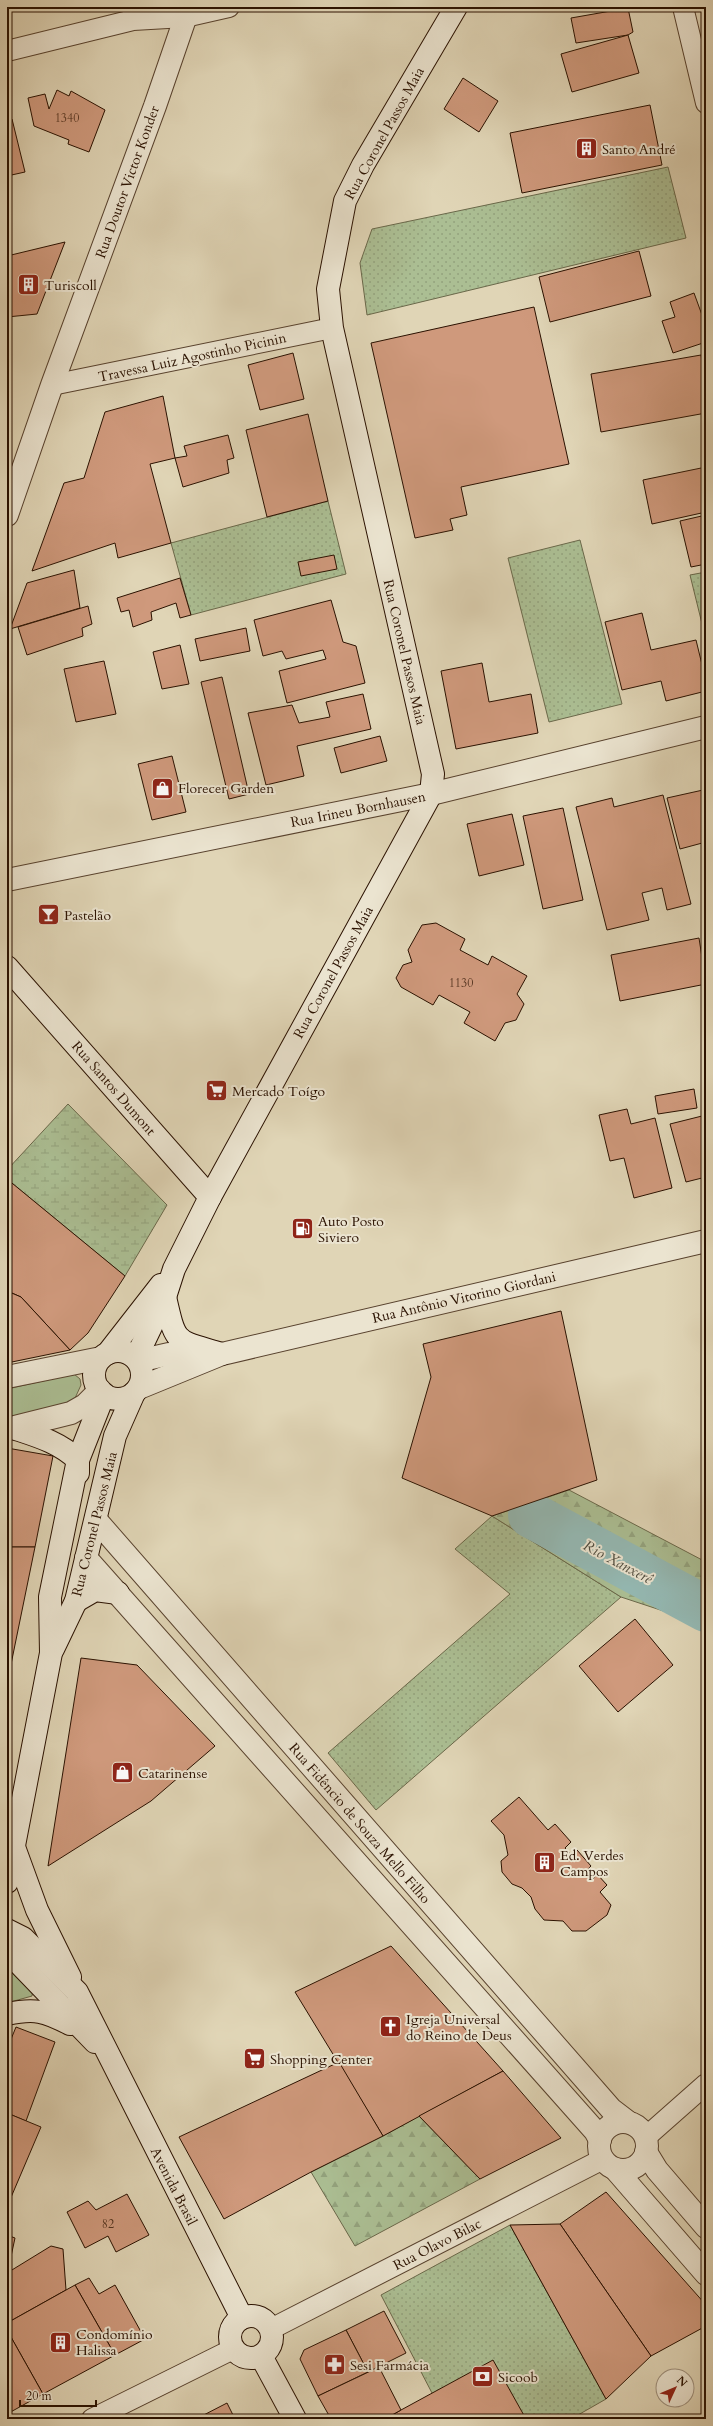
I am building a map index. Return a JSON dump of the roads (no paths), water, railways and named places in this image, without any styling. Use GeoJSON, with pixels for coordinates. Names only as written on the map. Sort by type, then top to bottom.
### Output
{"type":"FeatureCollection","features":[{"type":"Feature","properties":{"kind":"main road","name":"Rua Coronel Passos Maia"},"geometry":{"type":"LineString","coordinates":[[137,1360],[165,1297],[174,1269],[210,1196],[431,794],[433,774],[332,328],[328,289],[345,201],[363,165],[456,7]]}},
{"type":"Feature","properties":{"kind":"main road","name":"Rua Doutor Victor Konder"},"geometry":{"type":"LineString","coordinates":[[7,515],[52,385],[155,106],[187,12]]}},
{"type":"Feature","properties":{"kind":"main road","name":"Rua Irineu Bornhausen"},"geometry":{"type":"LineString","coordinates":[[7,880],[431,794],[706,727]]}},
{"type":"Feature","properties":{"kind":"main road","name":"Rua Santos Dumont"},"geometry":{"type":"LineString","coordinates":[[11,974],[210,1196]]}},
{"type":"Feature","properties":{"kind":"main road","name":"Rua Antônio Vitorino Giordani"},"geometry":{"type":"LineString","coordinates":[[136,1391],[222,1354],[706,1240]]}},
{"type":"Feature","properties":{"kind":"main road","name":"Rua Coronel Passos Maia"},"geometry":{"type":"LineString","coordinates":[[104,1355],[174,1269]]}},
{"type":"Feature","properties":{"kind":"main road"},"geometry":{"type":"LineString","coordinates":[[165,1297],[172,1330],[181,1342],[222,1354]]}},
{"type":"Feature","properties":{"kind":"main road"},"geometry":{"type":"LineString","coordinates":[[7,1377],[104,1355],[123,1351],[137,1360],[142,1370],[142,1379],[136,1391],[119,1399],[102,1392],[96,1382],[94,1373],[104,1355]]}},
{"type":"Feature","properties":{"kind":"main road","name":"Rua Antônio Vitorino Giordani"},"geometry":{"type":"LineString","coordinates":[[137,1360],[169,1354],[222,1354]]}},
{"type":"Feature","properties":{"kind":"main road","name":"Rua Coronel Passos Maia"},"geometry":{"type":"LineString","coordinates":[[50,1653],[76,1601],[115,1436],[136,1391]]}},
{"type":"Feature","properties":{"kind":"main road","name":"Rua Coronel Passos Maia"},"geometry":{"type":"LineString","coordinates":[[7,1882],[50,1653],[50,1597],[78,1460],[102,1392]]}},
{"type":"Feature","properties":{"kind":"main road"},"geometry":{"type":"LineString","coordinates":[[10,1429],[71,1413],[85,1405],[102,1392]]}},
{"type":"Feature","properties":{"kind":"main road"},"geometry":{"type":"LineString","coordinates":[[10,1429],[44,1438],[66,1449],[78,1460],[78,1523],[86,1558]]}},
{"type":"Feature","properties":{"kind":"main road","name":"Rua Fidêncio de Souza Mello Filho"},"geometry":{"type":"LineString","coordinates":[[96,1520],[611,2109],[628,2122]]}},
{"type":"Feature","properties":{"kind":"main road","name":"Rua Fidêncio de Souza Mello Filho"},"geometry":{"type":"LineString","coordinates":[[86,1558],[595,2131],[606,2156],[706,2274]]}},
{"type":"Feature","properties":{"kind":"main road"},"geometry":{"type":"LineString","coordinates":[[76,1601],[95,1590],[118,1593]]}},
{"type":"Feature","properties":{"kind":"main road"},"geometry":{"type":"LineString","coordinates":[[159,1639],[182,1619]]}},
{"type":"Feature","properties":{"kind":"main road"},"geometry":{"type":"LineString","coordinates":[[278,1774],[300,1754]]}},
{"type":"Feature","properties":{"kind":"main road"},"geometry":{"type":"LineString","coordinates":[[14,1846],[37,1910],[77,1992]]}},
{"type":"Feature","properties":{"kind":"main road"},"geometry":{"type":"LineString","coordinates":[[373,1880],[394,1861]]}},
{"type":"Feature","properties":{"kind":"main road","name":"Avenida Brasil"},"geometry":{"type":"LineString","coordinates":[[7,1930],[23,1938],[77,1992],[107,2054],[242,2318]]}},
{"type":"Feature","properties":{"kind":"main road","name":"Avenida Brasil"},"geometry":{"type":"LineString","coordinates":[[7,1951],[82,2030],[107,2054]]}},
{"type":"Feature","properties":{"kind":"main road"},"geometry":{"type":"LineString","coordinates":[[467,1986],[488,1968]]}},
{"type":"Feature","properties":{"kind":"main road"},"geometry":{"type":"LineString","coordinates":[[7,2014],[29,2009],[51,2014],[82,2030]]}},
{"type":"Feature","properties":{"kind":"main road"},"geometry":{"type":"LineString","coordinates":[[646,2144],[643,2159],[631,2169],[606,2156],[606,2129],[612,2124],[628,2122],[641,2130],[657,2170],[706,2227]]}},
{"type":"Feature","properties":{"kind":"main road"},"geometry":{"type":"LineString","coordinates":[[250,2316],[258,2317],[266,2322],[271,2329],[271,2344],[261,2356],[246,2358],[234,2349],[230,2340],[231,2332],[235,2324],[242,2318],[250,2316]]}},
{"type":"Feature","properties":{"kind":"main road"},"geometry":{"type":"LineString","coordinates":[[261,2356],[295,2419]]}},
{"type":"Feature","properties":{"kind":"street"},"geometry":{"type":"LineString","coordinates":[[7,51],[133,20],[229,7]]}},
{"type":"Feature","properties":{"kind":"street"},"geometry":{"type":"LineString","coordinates":[[684,7],[706,103]]}},
{"type":"Feature","properties":{"kind":"street","name":"Travessa Luiz Agostinho Picinin"},"geometry":{"type":"LineString","coordinates":[[52,385],[332,328]]}},
{"type":"Feature","properties":{"kind":"street"},"geometry":{"type":"LineString","coordinates":[[646,2144],[706,2084]]}},
{"type":"Feature","properties":{"kind":"street","name":"Rua Olavo Bilac"},"geometry":{"type":"LineString","coordinates":[[271,2329],[606,2156]]}},
{"type":"Feature","properties":{"kind":"street"},"geometry":{"type":"LineString","coordinates":[[92,2419],[234,2349]]}},
{"type":"Feature","properties":{"kind":"waterway","name":"Rio Xanxerê"},"geometry":{"type":"LineString","coordinates":[[531,1515],[706,1609]]}},
{"type":"Feature","properties":{"kind":"place","name":"Santo André"},"geometry":{"type":"Point","coordinates":[586,149]}},
{"type":"Feature","properties":{"kind":"place","name":"Turiscoll"},"geometry":{"type":"Point","coordinates":[28,285]}},
{"type":"Feature","properties":{"kind":"place","name":"Florecer Garden"},"geometry":{"type":"Point","coordinates":[162,788]}},
{"type":"Feature","properties":{"kind":"place","name":"Pastelão"},"geometry":{"type":"Point","coordinates":[49,915]}},
{"type":"Feature","properties":{"kind":"place","name":"Mercado Toígo"},"geometry":{"type":"Point","coordinates":[216,1091]}},
{"type":"Feature","properties":{"kind":"place","name":"Auto Posto Siviero"},"geometry":{"type":"Point","coordinates":[302,1229]}},
{"type":"Feature","properties":{"kind":"place","name":"Catarinense"},"geometry":{"type":"Point","coordinates":[123,1773]}},
{"type":"Feature","properties":{"kind":"place","name":"Ed. Verdes Campos"},"geometry":{"type":"Point","coordinates":[545,1863]}},
{"type":"Feature","properties":{"kind":"place","name":"Igreja Universal do Reino de Deus"},"geometry":{"type":"Point","coordinates":[390,2027]}},
{"type":"Feature","properties":{"kind":"place","name":"Shopping Center"},"geometry":{"type":"Point","coordinates":[255,2059]}},
{"type":"Feature","properties":{"kind":"place","name":"Condomínio Halissa"},"geometry":{"type":"Point","coordinates":[61,2342]}},
{"type":"Feature","properties":{"kind":"place","name":"Sesi Farmácia"},"geometry":{"type":"Point","coordinates":[334,2365]}},
{"type":"Feature","properties":{"kind":"place","name":"Sicoob"},"geometry":{"type":"Point","coordinates":[482,2377]}}]}
